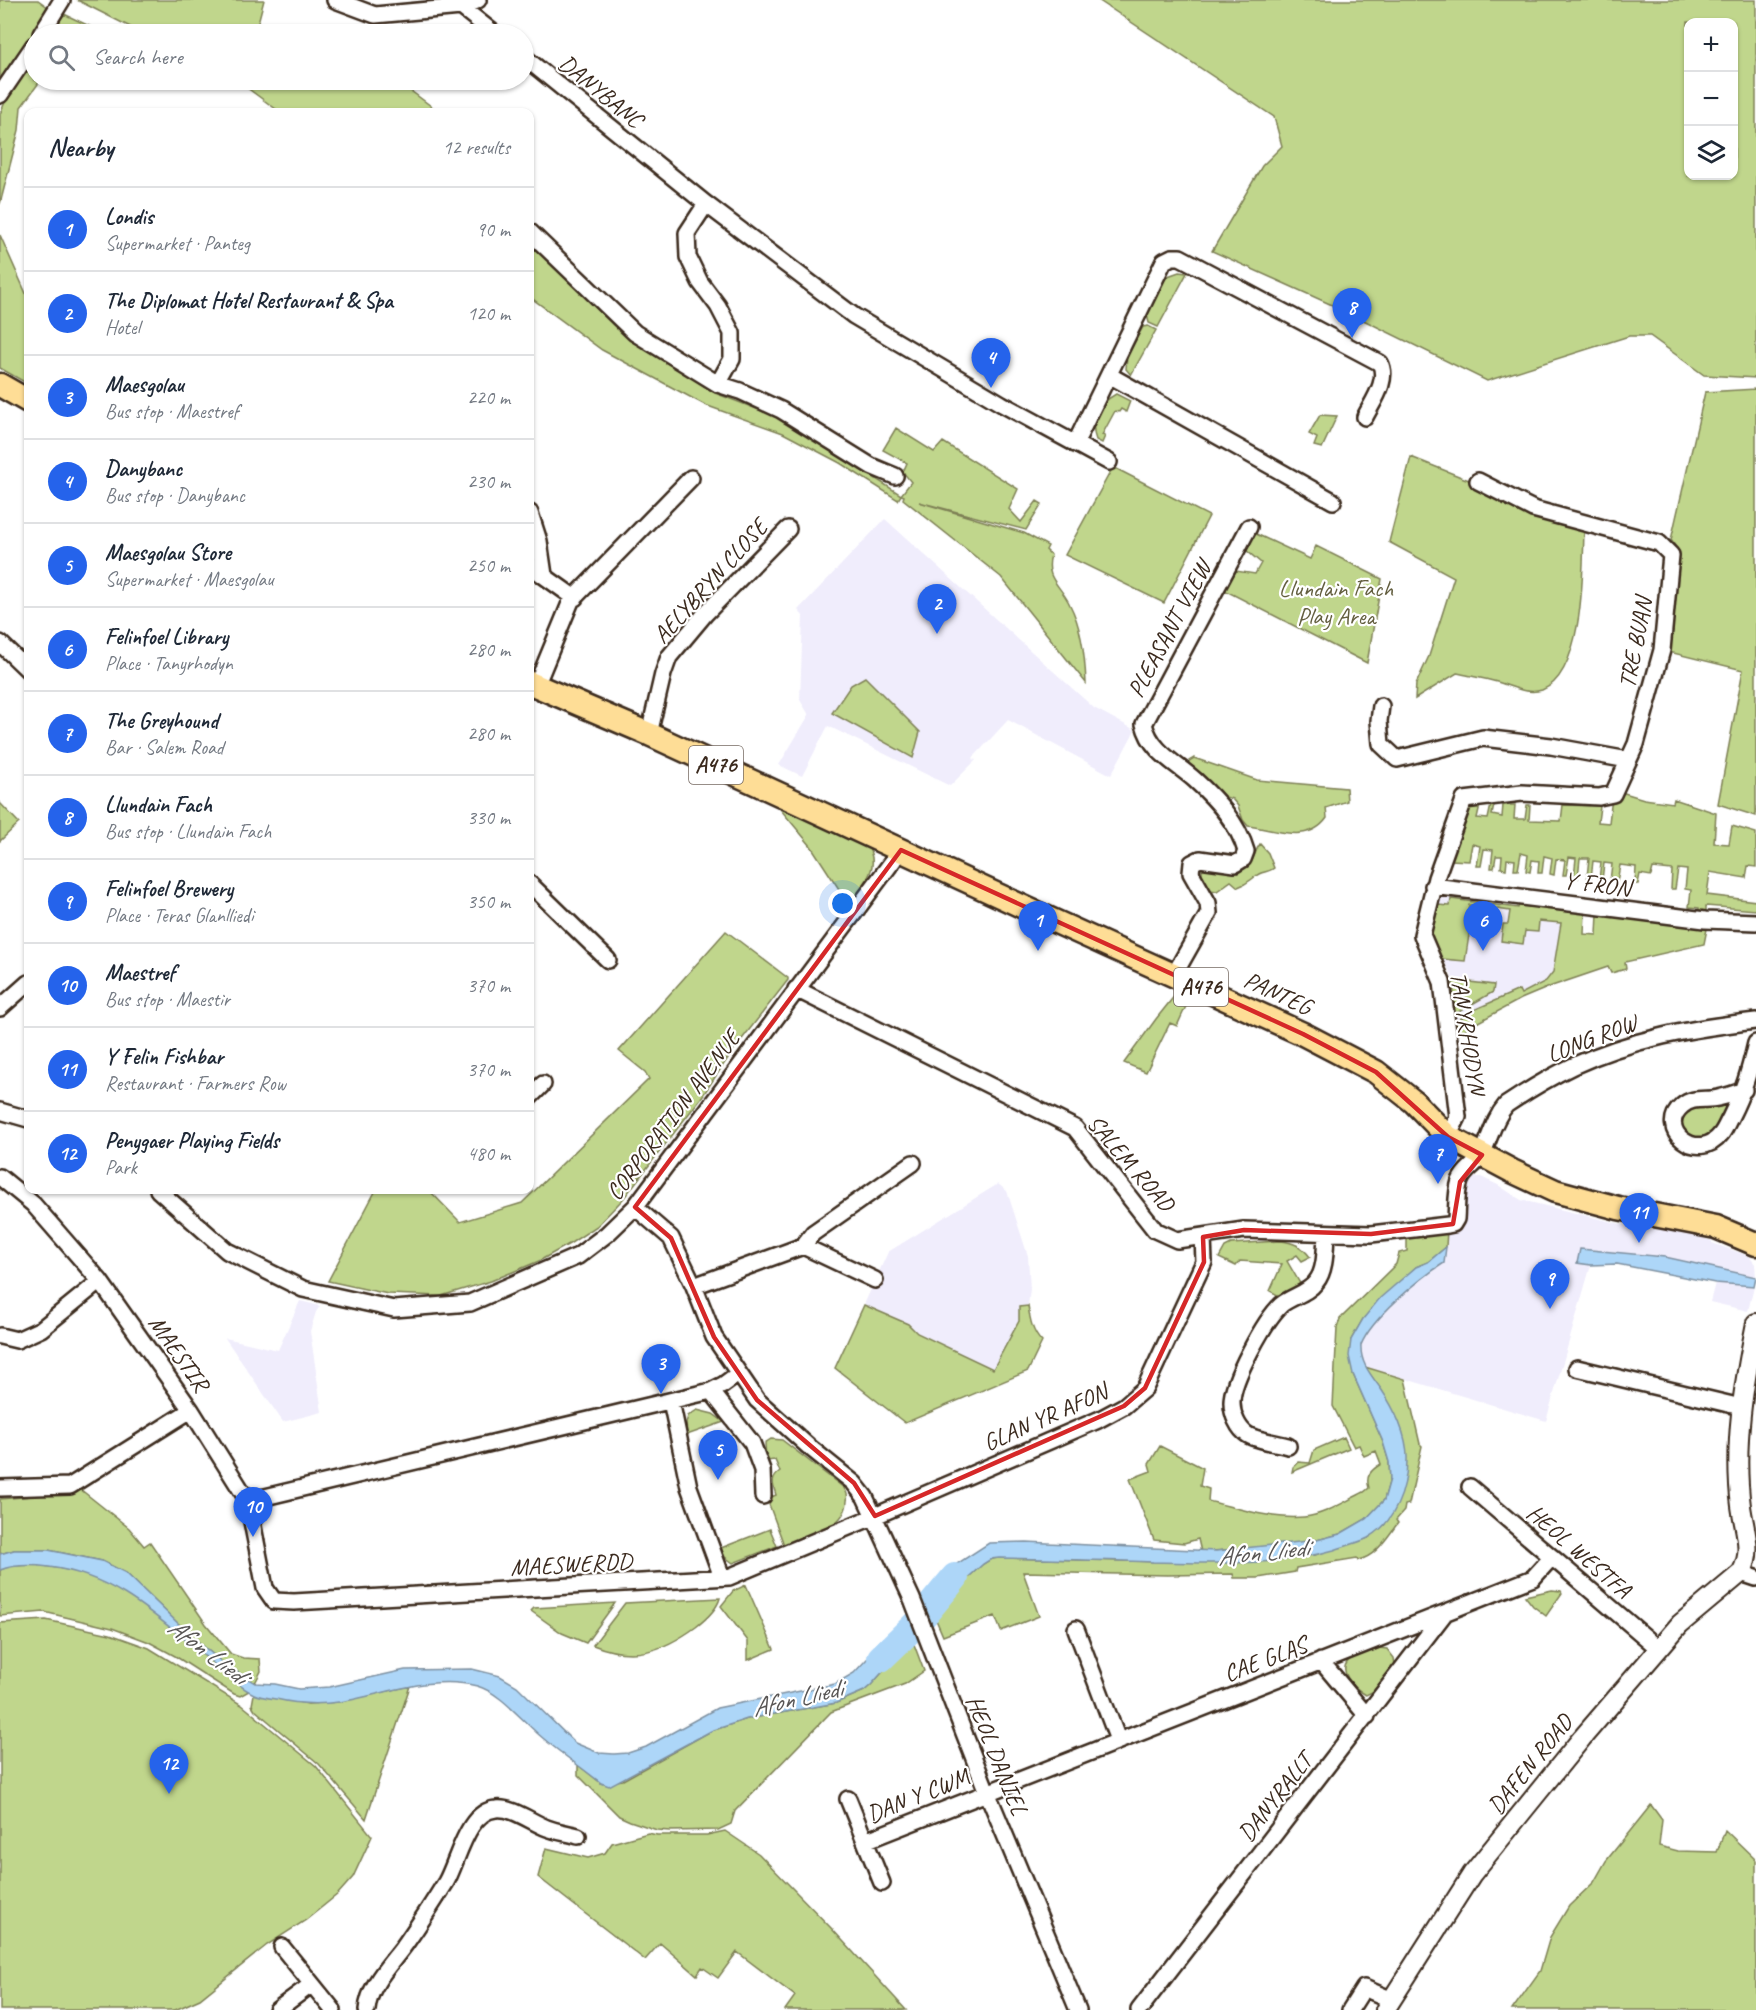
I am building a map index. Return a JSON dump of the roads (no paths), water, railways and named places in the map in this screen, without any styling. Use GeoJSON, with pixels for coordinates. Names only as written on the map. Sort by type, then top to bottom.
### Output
{"type":"FeatureCollection","features":[{"type":"Feature","properties":{"kind":"main road"},"geometry":{"type":"LineString","coordinates":[[0,385],[24,399]]}},
{"type":"Feature","properties":{"kind":"main road","name":"A476"},"geometry":{"type":"LineString","coordinates":[[534,685],[649,734],[901,850]]}},
{"type":"Feature","properties":{"kind":"main road","name":"PANTEG"},"geometry":{"type":"LineString","coordinates":[[901,850],[1303,1034],[1376,1072],[1414,1102],[1448,1137],[1478,1160]]}},
{"type":"Feature","properties":{"kind":"main road","name":"A476"},"geometry":{"type":"LineString","coordinates":[[1478,1160],[1555,1191],[1618,1208],[1716,1227],[1756,1244]]}},
{"type":"Feature","properties":{"kind":"street"},"geometry":{"type":"LineString","coordinates":[[48,24],[62,0]]}},
{"type":"Feature","properties":{"kind":"street"},"geometry":{"type":"LineString","coordinates":[[335,0],[375,15],[461,7],[478,0]]}},
{"type":"Feature","properties":{"kind":"street"},"geometry":{"type":"LineString","coordinates":[[461,7],[482,24]]}},
{"type":"Feature","properties":{"kind":"street"},"geometry":{"type":"LineString","coordinates":[[0,95],[24,62]]}},
{"type":"Feature","properties":{"kind":"street","name":"DANYBANC"},"geometry":{"type":"LineString","coordinates":[[534,65],[706,204],[854,316],[942,359],[1002,404],[1109,462]]}},
{"type":"Feature","properties":{"kind":"street"},"geometry":{"type":"LineString","coordinates":[[706,204],[687,233],[688,256],[700,282],[718,306],[732,333],[732,359],[718,384]]}},
{"type":"Feature","properties":{"kind":"street"},"geometry":{"type":"LineString","coordinates":[[534,236],[635,333],[718,384],[740,391],[781,410],[870,466],[895,476]]}},
{"type":"Feature","properties":{"kind":"street"},"geometry":{"type":"LineString","coordinates":[[1075,444],[1164,261],[1172,257],[1180,257],[1380,363],[1384,370],[1383,379],[1365,417]]}},
{"type":"Feature","properties":{"kind":"street"},"geometry":{"type":"LineString","coordinates":[[1109,375],[1333,501]]}},
{"type":"Feature","properties":{"kind":"street"},"geometry":{"type":"LineString","coordinates":[[534,683],[571,601],[691,478]]}},
{"type":"Feature","properties":{"kind":"street","name":"TRE BUAN"},"geometry":{"type":"LineString","coordinates":[[1464,800],[1522,793],[1607,796],[1613,794],[1636,744],[1662,650],[1671,555],[1659,543],[1533,510],[1478,481]]}},
{"type":"Feature","properties":{"kind":"street"},"geometry":{"type":"LineString","coordinates":[[534,525],[539,541],[544,575]]}},
{"type":"Feature","properties":{"kind":"street","name":"PLEASANT VIEW"},"geometry":{"type":"LineString","coordinates":[[1174,975],[1209,913],[1208,903],[1191,873],[1192,863],[1200,859],[1235,864],[1244,859],[1246,851],[1234,824],[1196,781],[1158,751],[1149,738],[1144,724],[1249,527]]}},
{"type":"Feature","properties":{"kind":"street","name":"AELYBRYN CLOSE"},"geometry":{"type":"LineString","coordinates":[[649,734],[669,657],[705,614],[788,529]]}},
{"type":"Feature","properties":{"kind":"street"},"geometry":{"type":"LineString","coordinates":[[534,569],[575,598]]}},
{"type":"Feature","properties":{"kind":"street"},"geometry":{"type":"LineString","coordinates":[[0,643],[24,666]]}},
{"type":"Feature","properties":{"kind":"street"},"geometry":{"type":"LineString","coordinates":[[1380,706],[1381,744],[1397,759],[1483,738],[1551,746],[1628,760]]}},
{"type":"Feature","properties":{"kind":"street","name":"TANYRHODYN"},"geometry":{"type":"LineString","coordinates":[[1448,1137],[1458,1117],[1442,982],[1422,935],[1433,886],[1464,800]]}},
{"type":"Feature","properties":{"kind":"street","name":"CORPORATION AVENUE"},"geometry":{"type":"LineString","coordinates":[[163,1194],[227,1251],[303,1289],[394,1309],[470,1303],[578,1256],[607,1234],[635,1207],[901,850]]}},
{"type":"Feature","properties":{"kind":"street","name":"Y FRON"},"geometry":{"type":"LineString","coordinates":[[1433,886],[1705,920],[1756,922]]}},
{"type":"Feature","properties":{"kind":"street"},"geometry":{"type":"LineString","coordinates":[[534,888],[608,960]]}},
{"type":"Feature","properties":{"kind":"street"},"geometry":{"type":"LineString","coordinates":[[0,1008],[24,986]]}},
{"type":"Feature","properties":{"kind":"street","name":"SALEM ROAD"},"geometry":{"type":"LineString","coordinates":[[796,989],[1075,1128],[1155,1230],[1178,1240],[1244,1230],[1371,1234],[1453,1224],[1456,1219],[1460,1182],[1465,1173],[1478,1160]]}},
{"type":"Feature","properties":{"kind":"street","name":"LONG ROW"},"geometry":{"type":"LineString","coordinates":[[1478,1160],[1498,1114],[1506,1105],[1573,1066],[1611,1051],[1691,1029],[1756,1021]]}},
{"type":"Feature","properties":{"kind":"street"},"geometry":{"type":"LineString","coordinates":[[1744,1090],[1715,1099],[1697,1099],[1684,1104],[1675,1116],[1674,1126],[1678,1136],[1688,1144],[1701,1146],[1721,1135],[1744,1090],[1756,1043]]}},
{"type":"Feature","properties":{"kind":"street"},"geometry":{"type":"LineString","coordinates":[[534,1093],[543,1084]]}},
{"type":"Feature","properties":{"kind":"street"},"geometry":{"type":"LineString","coordinates":[[0,1111],[24,1118]]}},
{"type":"Feature","properties":{"kind":"street"},"geometry":{"type":"LineString","coordinates":[[694,1286],[803,1246],[813,1233],[913,1163]]}},
{"type":"Feature","properties":{"kind":"street","name":"MAESTIR"},"geometry":{"type":"LineString","coordinates":[[0,1177],[33,1204],[100,1281],[191,1410],[248,1501],[266,1588]]}},
{"type":"Feature","properties":{"kind":"street","name":"HEOL DANIEL"},"geometry":{"type":"LineString","coordinates":[[635,1207],[671,1238],[694,1286],[714,1337],[757,1400],[854,1483],[865,1497],[912,1599],[987,1792],[1078,2010]]}},
{"type":"Feature","properties":{"kind":"street"},"geometry":{"type":"LineString","coordinates":[[1288,1446],[1247,1435],[1235,1421],[1232,1401],[1244,1361],[1264,1325],[1282,1305],[1316,1283],[1322,1273],[1326,1233]]}},
{"type":"Feature","properties":{"kind":"street","name":"GLAN YR AFON"},"geometry":{"type":"LineString","coordinates":[[875,1516],[1098,1420],[1124,1406],[1145,1388],[1199,1273],[1204,1262],[1203,1237]]}},
{"type":"Feature","properties":{"kind":"street"},"geometry":{"type":"LineString","coordinates":[[803,1246],[875,1280]]}},
{"type":"Feature","properties":{"kind":"street"},"geometry":{"type":"LineString","coordinates":[[0,1336],[17,1340],[41,1329],[100,1281]]}},
{"type":"Feature","properties":{"kind":"street"},"geometry":{"type":"LineString","coordinates":[[1749,1576],[1747,1563],[1749,1549],[1741,1506],[1738,1462],[1742,1407],[1756,1323]]}},
{"type":"Feature","properties":{"kind":"street"},"geometry":{"type":"LineString","coordinates":[[1577,1368],[1742,1407]]}},
{"type":"Feature","properties":{"kind":"street"},"geometry":{"type":"LineString","coordinates":[[248,1501],[711,1391],[723,1386],[738,1374]]}},
{"type":"Feature","properties":{"kind":"street"},"geometry":{"type":"LineString","coordinates":[[711,1391],[752,1443],[762,1470],[763,1496]]}},
{"type":"Feature","properties":{"kind":"street"},"geometry":{"type":"LineString","coordinates":[[671,1401],[689,1487],[722,1578]]}},
{"type":"Feature","properties":{"kind":"street"},"geometry":{"type":"LineString","coordinates":[[0,1488],[70,1485],[191,1410]]}},
{"type":"Feature","properties":{"kind":"street","name":"HEOL WESTFA"},"geometry":{"type":"LineString","coordinates":[[1470,1487],[1658,1648]]}},
{"type":"Feature","properties":{"kind":"street","name":"MAESWERDD"},"geometry":{"type":"LineString","coordinates":[[266,1588],[274,1601],[294,1602],[722,1578],[875,1516]]}},
{"type":"Feature","properties":{"kind":"street","name":"CAE GLAS"},"geometry":{"type":"LineString","coordinates":[[987,1792],[1533,1578],[1552,1557]]}},
{"type":"Feature","properties":{"kind":"street","name":"DAFEN ROAD"},"geometry":{"type":"LineString","coordinates":[[1389,2005],[1472,1874],[1582,1738],[1680,1624],[1749,1576]]}},
{"type":"Feature","properties":{"kind":"street","name":"DANYRALLT"},"geometry":{"type":"LineString","coordinates":[[1139,2010],[1446,1612]]}},
{"type":"Feature","properties":{"kind":"street"},"geometry":{"type":"LineString","coordinates":[[1076,1629],[1118,1740]]}},
{"type":"Feature","properties":{"kind":"street"},"geometry":{"type":"LineString","coordinates":[[1321,1661],[1367,1716]]}},
{"type":"Feature","properties":{"kind":"street","name":"DAN Y CWM"},"geometry":{"type":"LineString","coordinates":[[865,1841],[987,1792]]}},
{"type":"Feature","properties":{"kind":"street","name":"DAN Y CWM"},"geometry":{"type":"LineString","coordinates":[[848,1800],[882,1883]]}},
{"type":"Feature","properties":{"kind":"street"},"geometry":{"type":"LineString","coordinates":[[367,2010],[371,1993],[379,1979],[405,1945],[447,1879],[473,1823],[483,1814],[495,1809],[512,1811],[548,1828],[578,1836]]}},
{"type":"Feature","properties":{"kind":"street"},"geometry":{"type":"LineString","coordinates":[[282,1947],[333,2010]]}},
{"type":"Feature","properties":{"kind":"street"},"geometry":{"type":"LineString","coordinates":[[277,2010],[312,1984]]}},
{"type":"Feature","properties":{"kind":"street"},"geometry":{"type":"LineString","coordinates":[[1350,2010],[1364,1988],[1389,2005]]}},
{"type":"Feature","properties":{"kind":"water"},"geometry":{"type":"Polygon","coordinates":[[[1446,1247],[1444,1263],[1386,1311],[1361,1345],[1362,1358],[1395,1413],[1407,1451],[1405,1482],[1398,1504],[1377,1532],[1364,1540],[1334,1550],[1267,1562],[991,1559],[939,1604],[934,1615],[927,1594],[949,1569],[989,1543],[1026,1542],[1216,1551],[1317,1540],[1340,1534],[1366,1519],[1384,1500],[1390,1479],[1389,1462],[1383,1442],[1353,1374],[1349,1356],[1351,1340],[1363,1319],[1380,1298],[1416,1267],[1428,1262],[1446,1247]]]}},
{"type":"Feature","properties":{"kind":"water"},"geometry":{"type":"Polygon","coordinates":[[[1580,1249],[1665,1257],[1756,1277],[1754,1286],[1715,1283],[1617,1264],[1577,1263],[1580,1249]]]}},
{"type":"Feature","properties":{"kind":"water"},"geometry":{"type":"Polygon","coordinates":[[[14,1550],[48,1550],[102,1561],[126,1573],[224,1664],[255,1683],[299,1689],[329,1687],[405,1670],[472,1669],[500,1676],[517,1686],[575,1743],[599,1753],[628,1753],[646,1747],[717,1708],[835,1684],[854,1673],[904,1619],[912,1639],[864,1691],[836,1703],[747,1719],[711,1731],[609,1786],[601,1783],[552,1746],[509,1706],[477,1686],[442,1682],[323,1704],[292,1702],[256,1695],[235,1682],[134,1600],[95,1579],[49,1567],[24,1566],[0,1570],[0,1554],[14,1550]]]}},
{"type":"Feature","properties":{"kind":"waterway","name":"Afon Lliedi"},"geometry":{"type":"LineString","coordinates":[[881,1658],[916,1624],[955,1577]]}},
{"type":"Feature","properties":{"kind":"place","name":"Llundain Fach"},"geometry":{"type":"Point","coordinates":[1352,338]}},
{"type":"Feature","properties":{"kind":"place","name":"Danybanc"},"geometry":{"type":"Point","coordinates":[991,388]}},
{"type":"Feature","properties":{"kind":"place","name":"The Diplomat Hotel Restaurant & Spa"},"geometry":{"type":"Point","coordinates":[937,634]}},
{"type":"Feature","properties":{"kind":"place","name":"Londis"},"geometry":{"type":"Point","coordinates":[1038,951]}},
{"type":"Feature","properties":{"kind":"place","name":"Felinfoel Library"},"geometry":{"type":"Point","coordinates":[1483,951]}},
{"type":"Feature","properties":{"kind":"place","name":"The Greyhound"},"geometry":{"type":"Point","coordinates":[1438,1184]}},
{"type":"Feature","properties":{"kind":"place","name":"Y Felin Fishbar"},"geometry":{"type":"Point","coordinates":[1639,1243]}},
{"type":"Feature","properties":{"kind":"place","name":"Felinfoel Brewery"},"geometry":{"type":"Point","coordinates":[1550,1309]}},
{"type":"Feature","properties":{"kind":"place","name":"Maesgolau"},"geometry":{"type":"Point","coordinates":[661,1394]}},
{"type":"Feature","properties":{"kind":"place","name":"Maesgolau Store"},"geometry":{"type":"Point","coordinates":[718,1480]}},
{"type":"Feature","properties":{"kind":"place","name":"Maestref"},"geometry":{"type":"Point","coordinates":[253,1537]}},
{"type":"Feature","properties":{"kind":"place","name":"Penygaer Playing Fields"},"geometry":{"type":"Point","coordinates":[169,1794]}},
{"type":"Feature","properties":{"kind":"park label","name":"Llundain Fach Play Area"},"geometry":{"type":"Point","coordinates":[1336,602]}}]}
